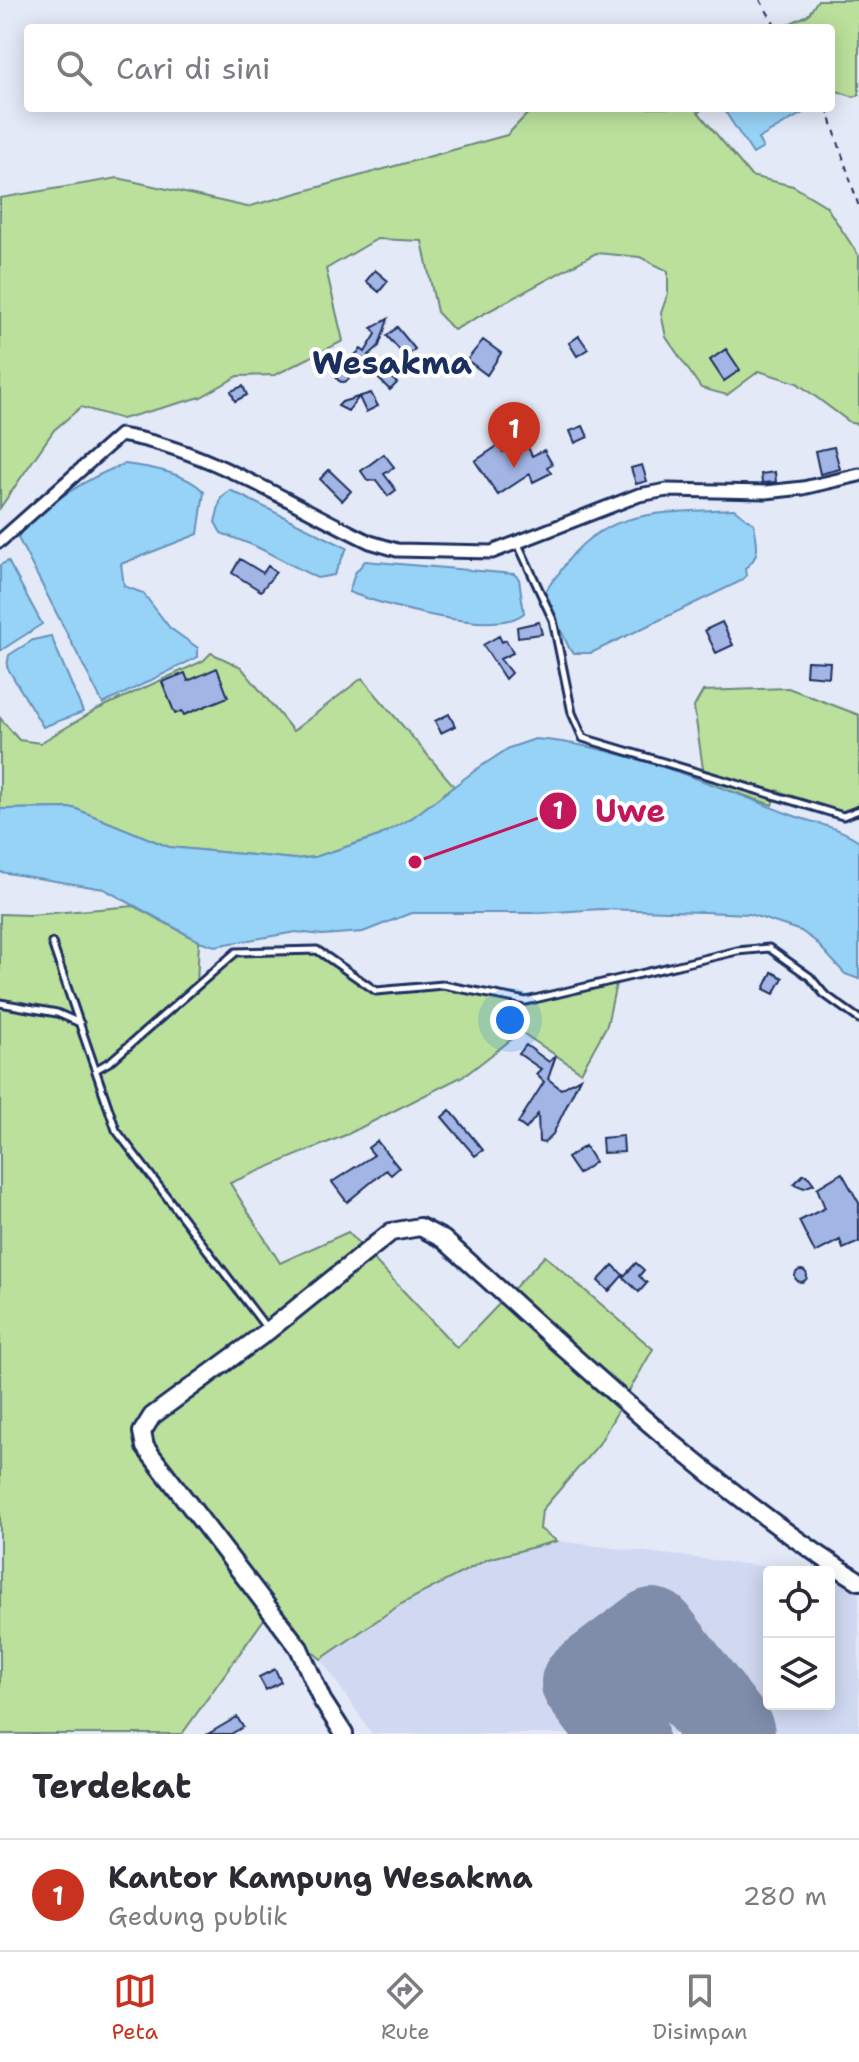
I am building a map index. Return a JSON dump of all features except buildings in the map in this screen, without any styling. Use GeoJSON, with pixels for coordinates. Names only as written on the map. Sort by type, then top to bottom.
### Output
{"type":"FeatureCollection","features":[{"type":"Feature","properties":{"kind":"main road"},"geometry":{"type":"LineString","coordinates":[[344,1734],[322,1700],[299,1648],[145,1447],[142,1432],[152,1416],[268,1331],[391,1232],[420,1227],[443,1239],[695,1460],[812,1550],[859,1581]]}},
{"type":"Feature","properties":{"kind":"street"},"geometry":{"type":"LineString","coordinates":[[0,541],[120,435],[153,440],[195,457],[370,542],[397,550],[492,552],[639,495],[667,490],[766,492],[859,475]]}},
{"type":"Feature","properties":{"kind":"lane"},"geometry":{"type":"LineString","coordinates":[[518,544],[553,620],[572,713],[583,738],[843,816],[859,810]]}},
{"type":"Feature","properties":{"kind":"lane"},"geometry":{"type":"LineString","coordinates":[[52,943],[116,1130],[268,1331]]}},
{"type":"Feature","properties":{"kind":"lane"},"geometry":{"type":"LineString","coordinates":[[97,1069],[236,952],[317,950],[376,991],[443,985],[526,1001],[737,951],[769,948],[810,977],[824,994],[859,1019]]}},
{"type":"Feature","properties":{"kind":"lane"},"geometry":{"type":"LineString","coordinates":[[0,1003],[57,1013],[81,1023]]}},
{"type":"Feature","properties":{"kind":"path"},"geometry":{"type":"LineString","coordinates":[[760,0],[775,24]]}},
{"type":"Feature","properties":{"kind":"path"},"geometry":{"type":"LineString","coordinates":[[828,112],[859,207]]}},
{"type":"Feature","properties":{"kind":"shaded area"},"geometry":{"type":"Polygon","coordinates":[[[557,1541],[763,1566],[763,1710],[835,1710],[835,1576],[840,1576],[859,1593],[859,1734],[372,1734],[321,1659],[401,1604],[489,1559],[557,1541]]]}},
{"type":"Feature","properties":{"kind":"green space"},"geometry":{"type":"Polygon","coordinates":[[[818,0],[859,0],[859,95],[854,97],[835,90],[835,24],[789,24],[808,15],[818,0]]]}},
{"type":"Feature","properties":{"kind":"green space"},"geometry":{"type":"Polygon","coordinates":[[[529,112],[698,112],[751,176],[793,186],[826,206],[859,256],[859,424],[851,423],[797,383],[759,371],[727,395],[701,388],[666,337],[661,313],[668,293],[668,271],[640,257],[596,253],[454,330],[437,312],[422,241],[377,239],[326,269],[343,341],[275,375],[238,376],[201,397],[122,419],[81,407],[54,430],[0,508],[0,198],[118,178],[247,207],[507,135],[529,112]]]}},
{"type":"Feature","properties":{"kind":"green space"},"geometry":{"type":"Polygon","coordinates":[[[211,653],[241,667],[293,731],[362,678],[454,786],[412,818],[379,836],[315,857],[294,859],[169,847],[74,808],[0,809],[0,718],[19,740],[40,743],[96,710],[203,661],[211,653]]]}},
{"type":"Feature","properties":{"kind":"green space"},"geometry":{"type":"Polygon","coordinates":[[[788,688],[859,715],[859,816],[821,809],[777,790],[772,805],[705,782],[694,707],[703,691],[788,688]]]}},
{"type":"Feature","properties":{"kind":"green space"},"geometry":{"type":"Polygon","coordinates":[[[134,906],[199,941],[197,984],[236,952],[317,950],[376,991],[443,985],[526,1001],[617,979],[607,1025],[581,1072],[521,1032],[467,1074],[348,1134],[230,1183],[280,1263],[348,1232],[457,1348],[545,1256],[653,1349],[599,1444],[542,1510],[540,1529],[557,1541],[488,1559],[401,1604],[321,1659],[267,1615],[182,1734],[0,1734],[0,914],[30,915],[134,906]]]}},
{"type":"Feature","properties":{"kind":"water"},"geometry":{"type":"Polygon","coordinates":[[[804,112],[758,139],[763,148],[753,154],[726,113],[804,112]]]}},
{"type":"Feature","properties":{"kind":"water"},"geometry":{"type":"Polygon","coordinates":[[[125,464],[178,476],[204,492],[198,534],[121,564],[124,586],[143,593],[170,628],[198,648],[198,657],[103,704],[18,538],[51,504],[82,484],[125,464]]]}},
{"type":"Feature","properties":{"kind":"water"},"geometry":{"type":"Polygon","coordinates":[[[230,490],[347,548],[334,575],[317,578],[255,546],[221,533],[215,522],[221,498],[230,490]]]}},
{"type":"Feature","properties":{"kind":"water"},"geometry":{"type":"Polygon","coordinates":[[[734,509],[754,524],[757,543],[754,559],[745,568],[746,576],[741,581],[591,653],[574,653],[569,648],[545,595],[578,549],[596,534],[638,517],[734,509]]]}},
{"type":"Feature","properties":{"kind":"water"},"geometry":{"type":"Polygon","coordinates":[[[8,561],[42,624],[0,651],[0,565],[8,561]]]}},
{"type":"Feature","properties":{"kind":"water"},"geometry":{"type":"Polygon","coordinates":[[[365,561],[514,574],[519,579],[524,613],[510,620],[465,621],[365,598],[349,592],[355,573],[365,561]]]}},
{"type":"Feature","properties":{"kind":"water"},"geometry":{"type":"Polygon","coordinates":[[[51,636],[83,712],[43,727],[7,667],[9,655],[33,640],[51,636]]]}},
{"type":"Feature","properties":{"kind":"water"},"geometry":{"type":"Polygon","coordinates":[[[535,739],[598,749],[662,767],[832,828],[859,841],[859,979],[845,974],[815,941],[801,931],[749,914],[601,909],[541,913],[411,913],[363,932],[322,935],[296,932],[215,946],[199,941],[104,889],[0,872],[0,809],[74,808],[169,847],[294,859],[315,857],[379,836],[412,818],[509,748],[535,739]]]}},
{"type":"Feature","properties":{"kind":"runway"},"geometry":{"type":"LineString","coordinates":[[624,1734],[585,1683],[653,1632],[731,1734]]}},
{"type":"Feature","properties":{"kind":"place","name":"Kantor Kampung Wesakma"},"geometry":{"type":"Point","coordinates":[514,468]}},
{"type":"Feature","properties":{"kind":"place","name":"Uwe"},"geometry":{"type":"Point","coordinates":[415,862]}},
{"type":"Feature","properties":{"kind":"district","name":"Wesakma"},"geometry":{"type":"Point","coordinates":[392,362]}}]}
